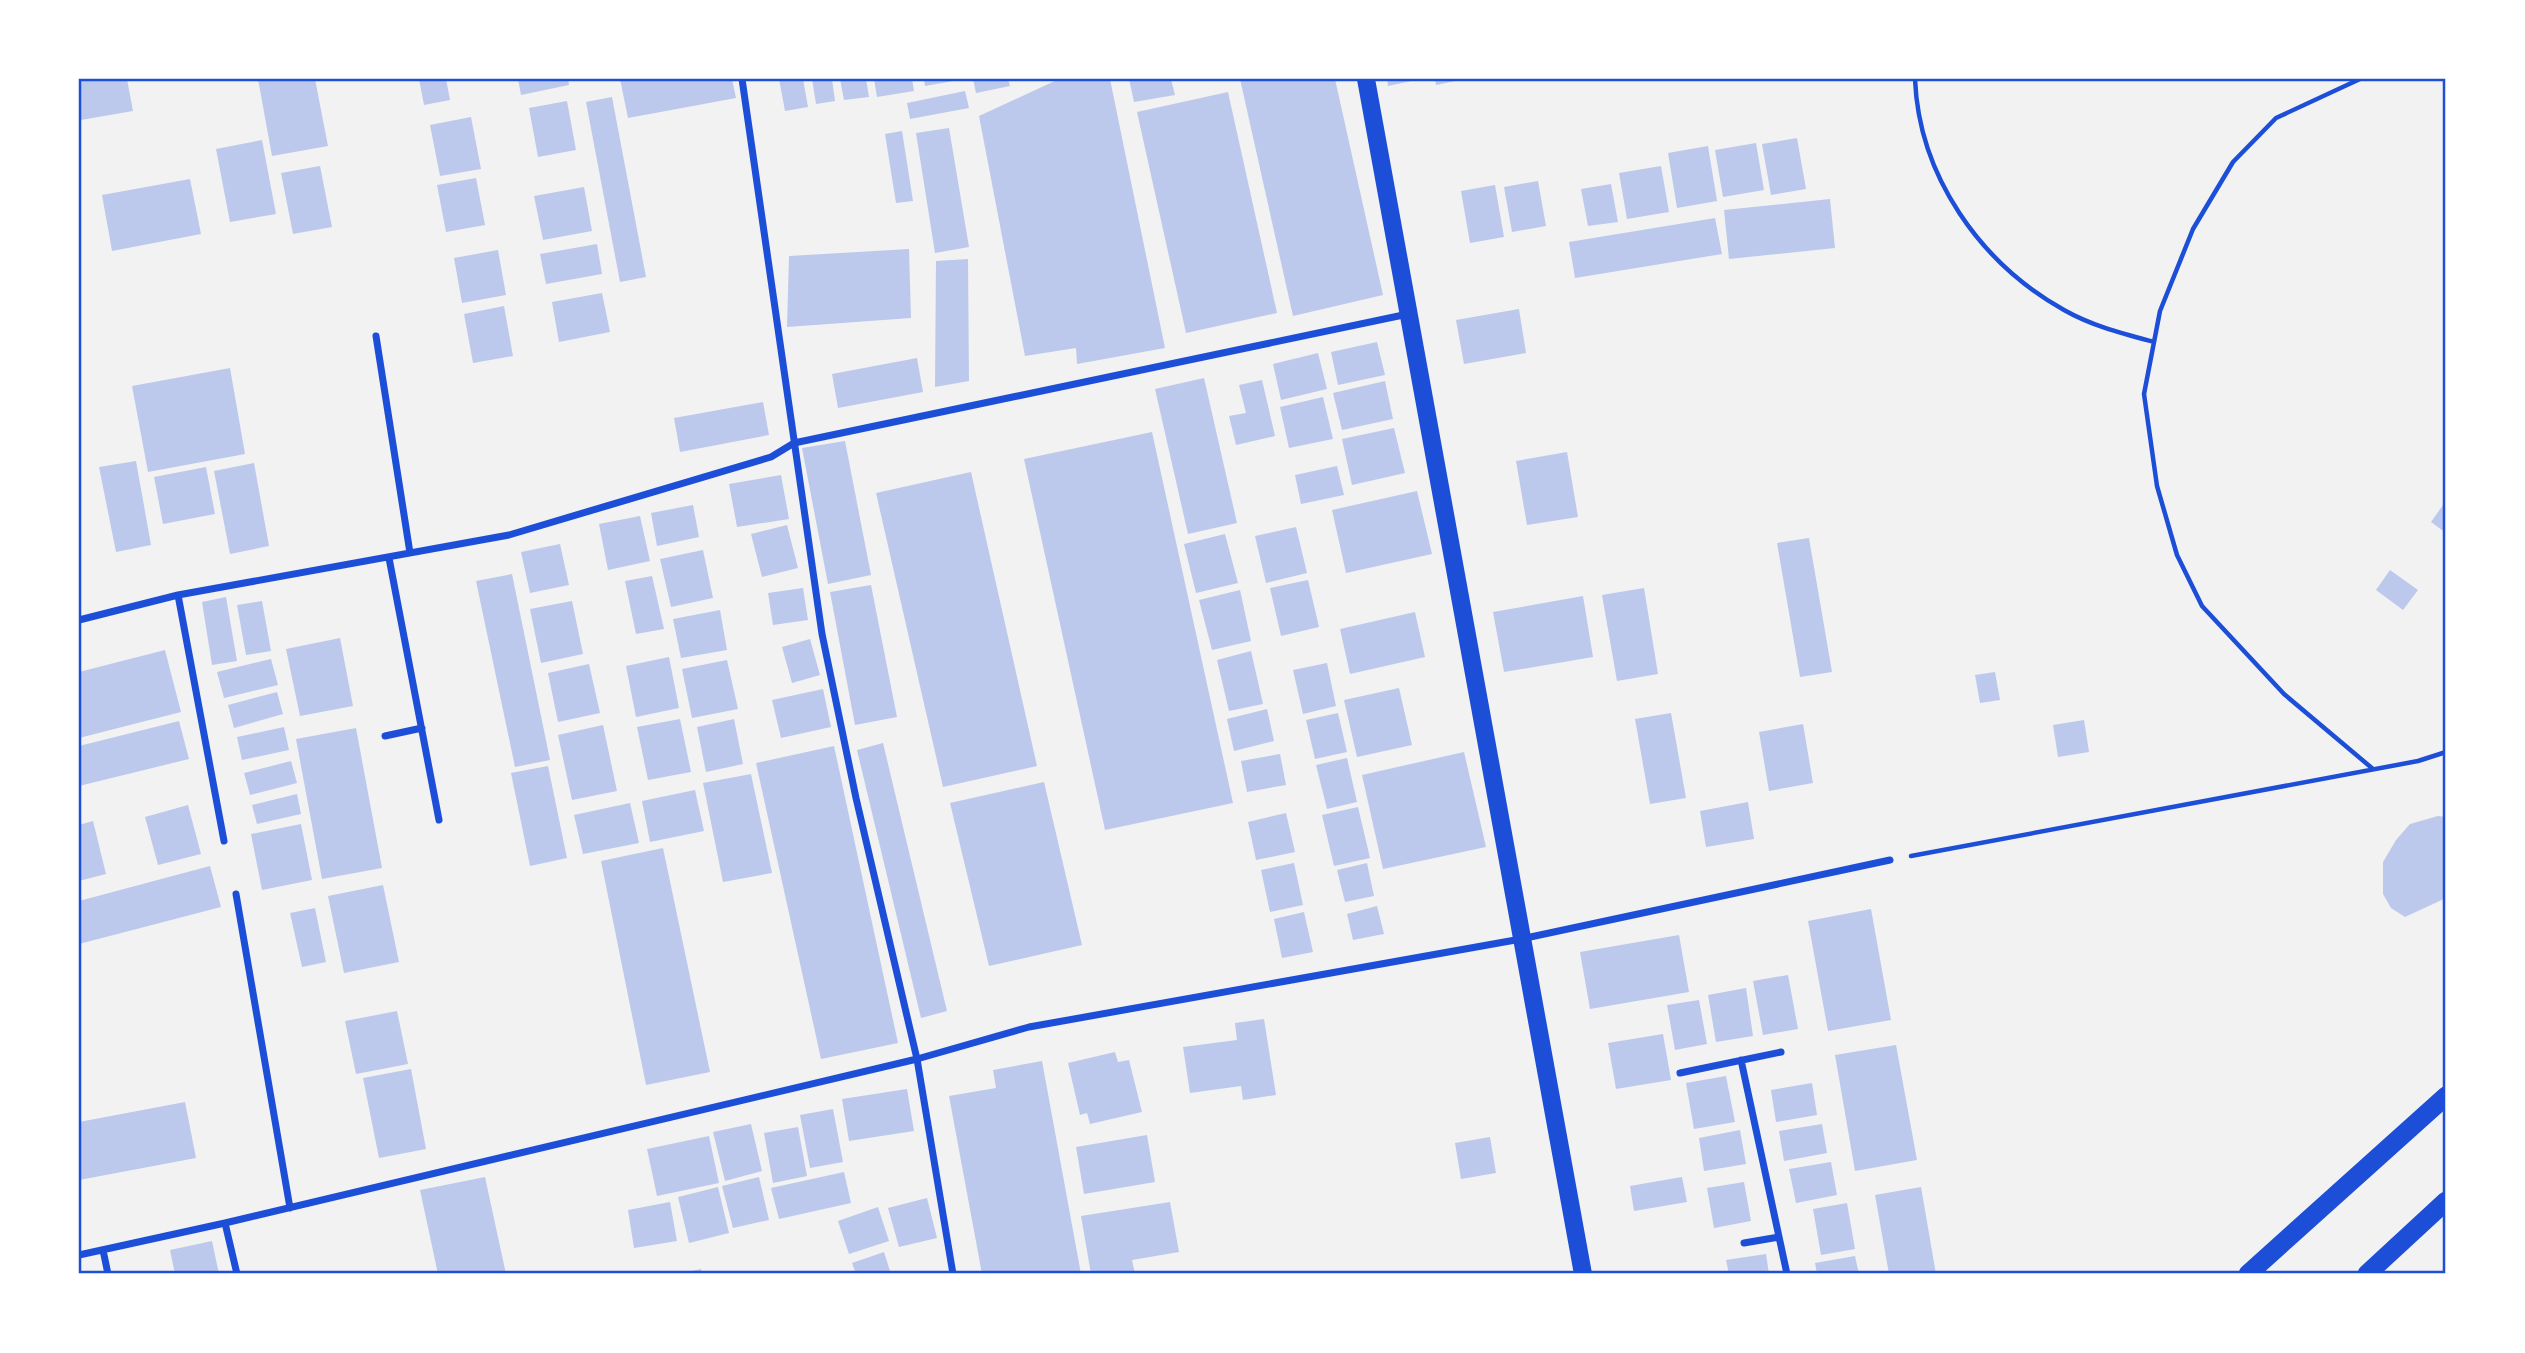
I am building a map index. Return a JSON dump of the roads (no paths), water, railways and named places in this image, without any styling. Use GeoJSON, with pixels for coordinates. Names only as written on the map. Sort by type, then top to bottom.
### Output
{"type":"FeatureCollection","features":[{"type":"Feature","properties":{"kind":"highway"},"geometry":{"type":"LineString","coordinates":[[2248,1274],[2446,1096]]}},
{"type":"Feature","properties":{"kind":"highway"},"geometry":{"type":"LineString","coordinates":[[2367,1274],[2446,1201]]}},
{"type":"Feature","properties":{"kind":"main road"},"geometry":{"type":"LineString","coordinates":[[1366,79],[1583,1274]]}},
{"type":"Feature","properties":{"kind":"street"},"geometry":{"type":"LineString","coordinates":[[742,79],[828,662],[856,798],[917,1059],[953,1274]]}},
{"type":"Feature","properties":{"kind":"street"},"geometry":{"type":"LineString","coordinates":[[79,620],[178,595],[509,535],[771,457],[794,443],[1408,314]]}},
{"type":"Feature","properties":{"kind":"street"},"geometry":{"type":"LineString","coordinates":[[376,336],[410,553]]}},
{"type":"Feature","properties":{"kind":"street"},"geometry":{"type":"LineString","coordinates":[[389,558],[439,820]]}},
{"type":"Feature","properties":{"kind":"street"},"geometry":{"type":"LineString","coordinates":[[178,595],[224,841]]}},
{"type":"Feature","properties":{"kind":"street"},"geometry":{"type":"LineString","coordinates":[[385,736],[422,728]]}},
{"type":"Feature","properties":{"kind":"street"},"geometry":{"type":"LineString","coordinates":[[79,1255],[290,1208],[917,1059],[1029,1027],[1521,939],[1890,860]]}},
{"type":"Feature","properties":{"kind":"street"},"geometry":{"type":"LineString","coordinates":[[236,894],[290,1208]]}},
{"type":"Feature","properties":{"kind":"street"},"geometry":{"type":"LineString","coordinates":[[1680,1073],[1781,1052]]}},
{"type":"Feature","properties":{"kind":"street"},"geometry":{"type":"LineString","coordinates":[[1741,1060],[1787,1274]]}},
{"type":"Feature","properties":{"kind":"street"},"geometry":{"type":"LineString","coordinates":[[225,1223],[237,1274]]}},
{"type":"Feature","properties":{"kind":"street"},"geometry":{"type":"LineString","coordinates":[[1744,1243],[1779,1237]]}},
{"type":"Feature","properties":{"kind":"street"},"geometry":{"type":"LineString","coordinates":[[103,1250],[108,1274]]}}]}
